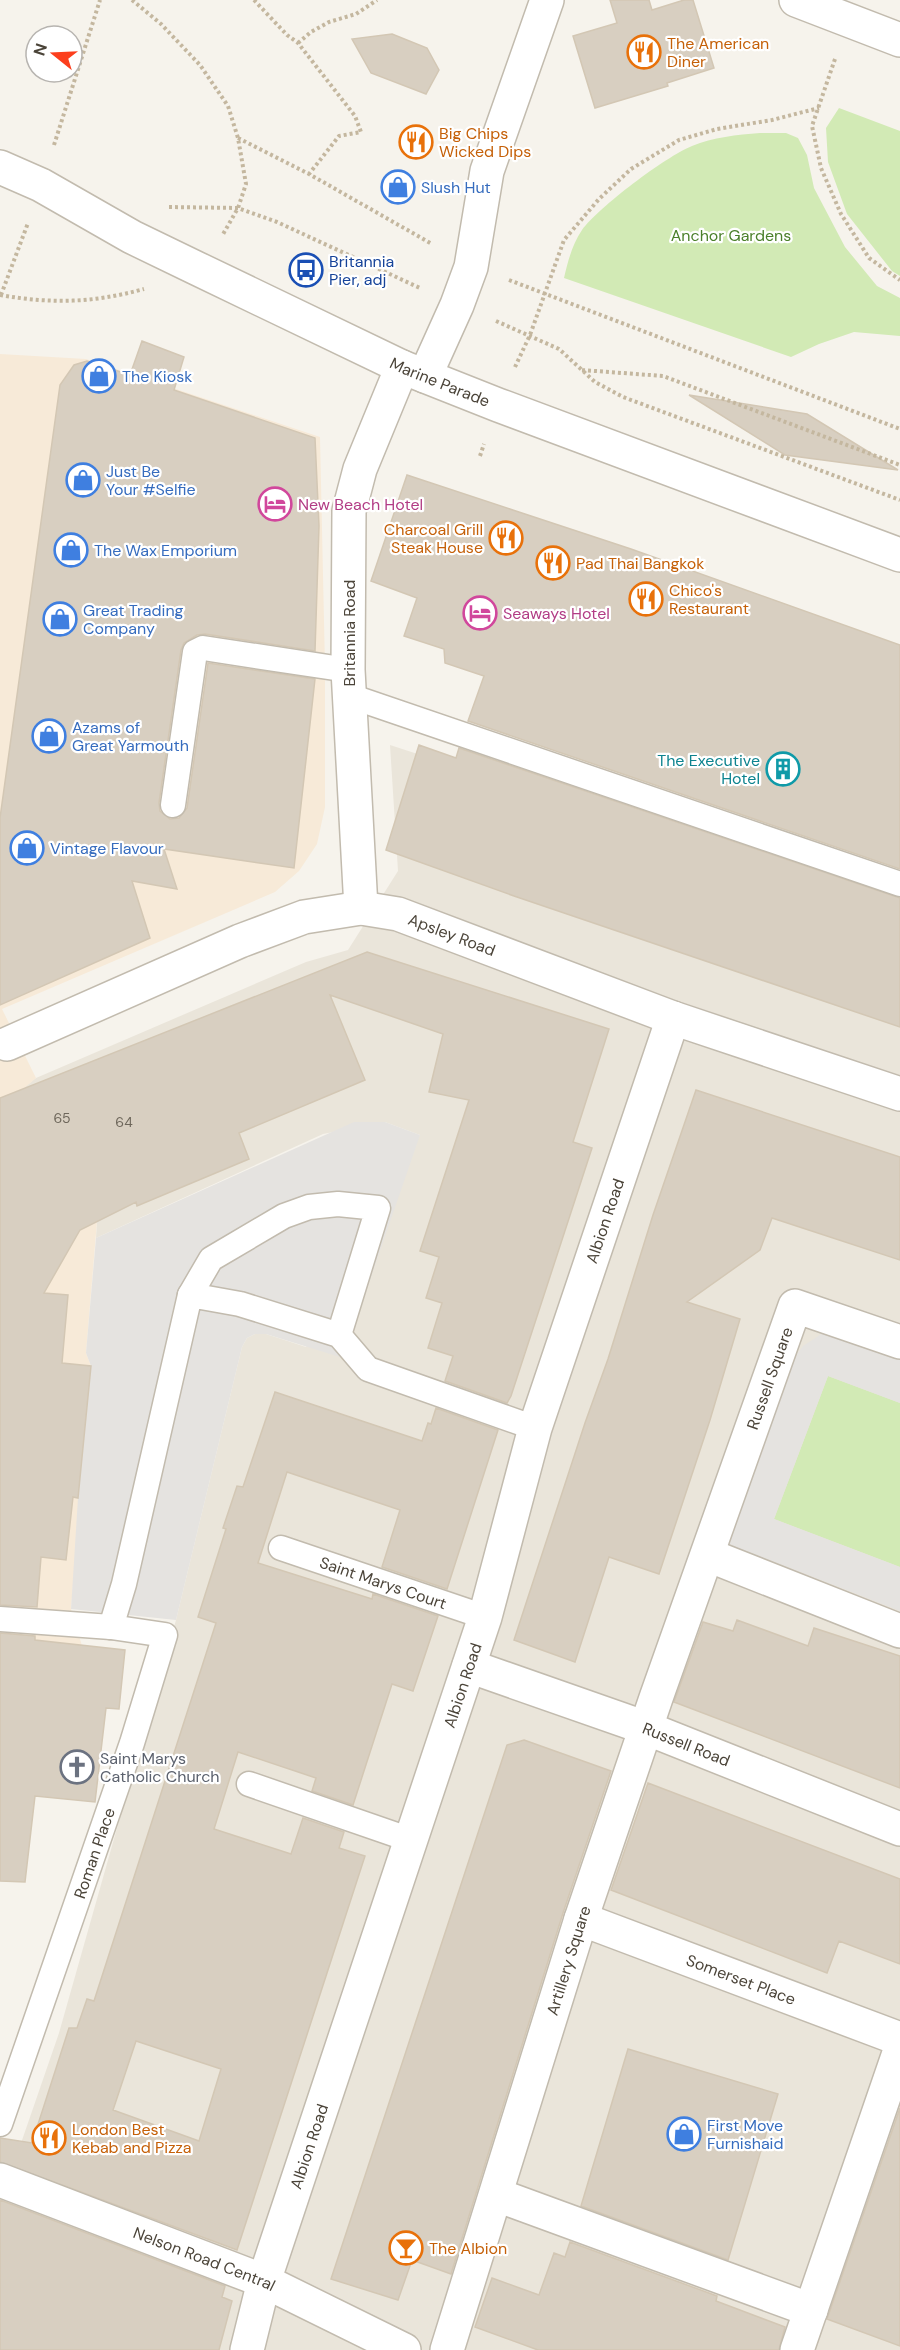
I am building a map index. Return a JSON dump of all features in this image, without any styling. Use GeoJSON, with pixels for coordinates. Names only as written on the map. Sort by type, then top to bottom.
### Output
{"type":"FeatureCollection","features":[{"type":"Feature","properties":{"kind":"street","name":"Britannia Road"},"geometry":{"type":"LineString","coordinates":[[362,908],[349,683],[349,511],[360,469],[414,371],[457,305],[471,267],[487,171],[547,0]]}},
{"type":"Feature","properties":{"kind":"street"},"geometry":{"type":"LineString","coordinates":[[796,0],[900,40]]}},
{"type":"Feature","properties":{"kind":"street","name":"Marine Parade"},"geometry":{"type":"LineString","coordinates":[[0,167],[42,185],[132,237],[414,371],[498,405],[900,555]]}},
{"type":"Feature","properties":{"kind":"street","name":"Apsley Road"},"geometry":{"type":"LineString","coordinates":[[4,1045],[261,933],[304,917],[362,908],[398,914],[673,1018],[900,1094]]}},
{"type":"Feature","properties":{"kind":"street","name":"Albion Road"},"geometry":{"type":"LineString","coordinates":[[247,2350],[264,2281],[485,1617],[535,1428],[673,1018]]}},
{"type":"Feature","properties":{"kind":"street","name":"Russell Square"},"geometry":{"type":"LineString","coordinates":[[646,1728],[795,1306],[900,1342]]}},
{"type":"Feature","properties":{"kind":"street"},"geometry":{"type":"LineString","coordinates":[[708,1555],[900,1630]]}},
{"type":"Feature","properties":{"kind":"street","name":"Russell Road"},"geometry":{"type":"LineString","coordinates":[[469,1666],[646,1728],[900,1829]]}},
{"type":"Feature","properties":{"kind":"street","name":"Artillery Square"},"geometry":{"type":"LineString","coordinates":[[447,2350],[581,1919],[646,1728]]}},
{"type":"Feature","properties":{"kind":"street","name":"Somerset Place"},"geometry":{"type":"LineString","coordinates":[[581,1919],[900,2039]]}},
{"type":"Feature","properties":{"kind":"street"},"geometry":{"type":"LineString","coordinates":[[797,2350],[900,2050]]}},
{"type":"Feature","properties":{"kind":"street","name":"Nelson Road Central"},"geometry":{"type":"LineString","coordinates":[[0,2180],[264,2281],[404,2350]]}},
{"type":"Feature","properties":{"kind":"street"},"geometry":{"type":"LineString","coordinates":[[497,2195],[811,2310]]}},
{"type":"Feature","properties":{"kind":"lane"},"geometry":{"type":"LineString","coordinates":[[173,806],[195,652],[203,648],[349,683],[900,884]]}},
{"type":"Feature","properties":{"kind":"lane"},"geometry":{"type":"LineString","coordinates":[[111,1627],[124,1584],[190,1295],[211,1259],[284,1216],[309,1207],[339,1204],[378,1208],[339,1335]]}},
{"type":"Feature","properties":{"kind":"lane"},"geometry":{"type":"LineString","coordinates":[[190,1295],[240,1304],[339,1335],[368,1369],[535,1428]]}},
{"type":"Feature","properties":{"kind":"lane","name":"Saint Marys Court"},"geometry":{"type":"LineString","coordinates":[[281,1548],[485,1617]]}},
{"type":"Feature","properties":{"kind":"lane","name":"Roman Place"},"geometry":{"type":"LineString","coordinates":[[0,1619],[111,1627],[165,1635],[132,1743],[0,2124]]}},
{"type":"Feature","properties":{"kind":"lane"},"geometry":{"type":"LineString","coordinates":[[249,1784],[411,1840]]}},
{"type":"Feature","properties":{"kind":"path"},"geometry":{"type":"LineString","coordinates":[[100,0],[42,185],[0,296],[62,303],[110,298],[159,286],[196,268],[222,237],[238,208],[246,184],[238,138],[228,106],[200,65],[161,24],[133,0]]}},
{"type":"Feature","properties":{"kind":"path"},"geometry":{"type":"LineString","coordinates":[[254,0],[287,35],[298,43],[355,116],[361,132],[339,136],[309,174]]}},
{"type":"Feature","properties":{"kind":"path"},"geometry":{"type":"LineString","coordinates":[[298,43],[311,32],[329,22],[356,14],[377,0]]}},
{"type":"Feature","properties":{"kind":"path"},"geometry":{"type":"LineString","coordinates":[[848,20],[812,126],[821,168],[841,214],[869,258],[900,280]]}},
{"type":"Feature","properties":{"kind":"path"},"geometry":{"type":"LineString","coordinates":[[480,456],[564,240],[598,199],[631,169],[678,140],[717,129],[772,120],[819,108]]}},
{"type":"Feature","properties":{"kind":"path"},"geometry":{"type":"LineString","coordinates":[[238,138],[309,174],[471,267],[545,293],[900,429]]}},
{"type":"Feature","properties":{"kind":"path"},"geometry":{"type":"LineString","coordinates":[[582,370],[663,375],[900,465]]}},
{"type":"Feature","properties":{"kind":"shaded area"},"geometry":{"type":"Polygon","coordinates":[[[0,354],[86,359],[320,437],[325,667],[325,807],[317,844],[299,871],[275,892],[2,1009],[36,1078],[22,1090],[49,1157],[97,1221],[86,1353],[91,1366],[71,1609],[85,1656],[0,1649],[0,354]]]}},
{"type":"Feature","properties":{"kind":"shaded area"},"geometry":{"type":"Polygon","coordinates":[[[390,745],[900,911],[900,2350],[0,2350],[0,2204],[59,2033],[176,1620],[242,1347],[247,1338],[255,1334],[266,1334],[306,1347],[420,1135],[385,1122],[323,1134],[96,1238],[97,1221],[22,1089],[36,1078],[306,962],[348,950],[398,871],[390,745]]]}},
{"type":"Feature","properties":{"kind":"shaded area"},"geometry":{"type":"Polygon","coordinates":[[[354,1122],[385,1122],[420,1135],[343,1358],[266,1334],[255,1334],[247,1338],[242,1347],[176,1620],[71,1609],[78,1498],[91,1366],[86,1353],[96,1238],[354,1122]]]}},
{"type":"Feature","properties":{"kind":"shaded area"},"geometry":{"type":"Polygon","coordinates":[[[823,1333],[900,1355],[900,1403],[828,1376],[774,1519],[900,1567],[900,1611],[731,1545],[726,1540],[785,1370],[803,1346],[823,1333]]]}},
{"type":"Feature","properties":{"kind":"green space"},"geometry":{"type":"Polygon","coordinates":[[[839,108],[900,131],[900,276],[892,271],[847,214],[828,162],[826,128],[839,108]]]}},
{"type":"Feature","properties":{"kind":"green space","name":"Anchor Gardens"},"geometry":{"type":"Polygon","coordinates":[[[760,133],[786,133],[798,138],[807,155],[814,188],[845,247],[877,286],[900,298],[900,336],[854,332],[791,357],[564,278],[573,247],[582,230],[590,220],[633,184],[692,146],[717,138],[760,133]]]}},
{"type":"Feature","properties":{"kind":"green space"},"geometry":{"type":"Polygon","coordinates":[[[828,1376],[900,1403],[900,1567],[774,1519],[828,1376]]]}},
{"type":"Feature","properties":{"kind":"building","name":"The American Diner"},"geometry":{"type":"Polygon","coordinates":[[[610,0],[649,0],[652,10],[684,0],[693,0],[714,68],[667,83],[668,86],[595,108],[573,36],[617,23],[610,0]]]}},
{"type":"Feature","properties":{"kind":"building"},"geometry":{"type":"Polygon","coordinates":[[[392,34],[427,48],[439,70],[426,94],[371,73],[352,39],[392,34]]]}},
{"type":"Feature","properties":{"kind":"building"},"geometry":{"type":"Polygon","coordinates":[[[142,341],[184,357],[174,390],[315,438],[319,526],[315,651],[205,634],[197,635],[184,643],[181,650],[159,803],[160,811],[170,819],[179,818],[187,808],[208,663],[315,679],[294,868],[164,849],[177,889],[132,881],[150,938],[0,1005],[0,818],[60,385],[74,365],[87,361],[130,375],[142,341]]]}},
{"type":"Feature","properties":{"kind":"building"},"geometry":{"type":"Polygon","coordinates":[[[689,395],[807,414],[898,470],[785,455],[689,395]]]}},
{"type":"Feature","properties":{"kind":"building"},"geometry":{"type":"Polygon","coordinates":[[[407,475],[631,549],[900,645],[900,869],[468,721],[484,676],[445,663],[444,649],[404,636],[417,598],[371,581],[407,475]]]}},
{"type":"Feature","properties":{"kind":"building"},"geometry":{"type":"Polygon","coordinates":[[[419,745],[456,758],[459,748],[900,898],[900,1027],[514,896],[386,850],[419,745]]]}},
{"type":"Feature","properties":{"kind":"building"},"geometry":{"type":"Polygon","coordinates":[[[367,952],[609,1029],[573,1142],[592,1148],[511,1396],[507,1403],[445,1381],[453,1356],[428,1348],[442,1303],[426,1298],[439,1257],[420,1251],[469,1100],[429,1092],[443,1034],[330,995],[365,1080],[239,1133],[249,1159],[137,1206],[136,1202],[80,1230],[44,1293],[68,1295],[62,1363],[91,1366],[78,1498],[73,1497],[66,1560],[41,1557],[37,1607],[0,1605],[0,1098],[367,952]]]}},
{"type":"Feature","properties":{"kind":"building"},"geometry":{"type":"Polygon","coordinates":[[[696,1090],[900,1157],[900,1260],[772,1218],[760,1250],[687,1302],[740,1319],[710,1420],[659,1574],[609,1557],[575,1662],[514,1640],[696,1090]]]}},
{"type":"Feature","properties":{"kind":"building"},"geometry":{"type":"Polygon","coordinates":[[[275,1392],[422,1441],[436,1408],[498,1430],[447,1589],[382,1567],[400,1510],[287,1472],[258,1563],[372,1599],[373,1594],[438,1616],[413,1691],[392,1684],[353,1805],[312,1791],[316,1778],[238,1752],[214,1829],[291,1854],[303,1818],[344,1832],[339,1848],[365,1856],[237,2250],[0,2162],[0,2138],[32,2143],[69,2028],[77,2028],[87,1999],[94,2001],[216,1623],[198,1617],[237,1486],[243,1487],[275,1392]],[[136,2041],[113,2110],[199,2141],[221,2069],[136,2041]]]}},
{"type":"Feature","properties":{"kind":"building"},"geometry":{"type":"Polygon","coordinates":[[[737,1620],[808,1646],[814,1628],[900,1656],[900,1788],[674,1702],[703,1622],[733,1631],[737,1620]]]}},
{"type":"Feature","properties":{"kind":"building","name":"Saint Marys Catholic Church"},"geometry":{"type":"Polygon","coordinates":[[[0,1633],[35,1636],[35,1640],[125,1650],[119,1709],[106,1708],[95,1802],[35,1796],[25,1882],[0,1881],[0,1633]]]}},
{"type":"Feature","properties":{"kind":"building"},"geometry":{"type":"Polygon","coordinates":[[[524,1740],[611,1771],[563,1913],[451,2274],[412,2260],[398,2300],[331,2279],[507,1745],[524,1740]]]}},
{"type":"Feature","properties":{"kind":"building"},"geometry":{"type":"Polygon","coordinates":[[[648,1783],[900,1879],[900,1964],[839,1941],[827,1973],[611,1890],[648,1783]]]}},
{"type":"Feature","properties":{"kind":"building","name":"First Move Furnishaid"},"geometry":{"type":"Polygon","coordinates":[[[628,2049],[778,2094],[728,2260],[581,2206],[628,2049]]]}},
{"type":"Feature","properties":{"kind":"building"},"geometry":{"type":"Polygon","coordinates":[[[900,2108],[900,2346],[827,2319],[900,2108]]]}},
{"type":"Feature","properties":{"kind":"building"},"geometry":{"type":"Polygon","coordinates":[[[0,2200],[225,2286],[222,2297],[232,2301],[219,2350],[0,2350],[0,2200]]]}},
{"type":"Feature","properties":{"kind":"building"},"geometry":{"type":"Polygon","coordinates":[[[570,2242],[717,2296],[716,2301],[785,2327],[779,2350],[538,2350],[475,2327],[492,2278],[539,2295],[554,2253],[565,2257],[570,2242]]]}},
{"type":"Feature","properties":{"kind":"place","name":"The American Diner"},"geometry":{"type":"Point","coordinates":[644,52]}},
{"type":"Feature","properties":{"kind":"place","name":"Big Chips Wicked Dips"},"geometry":{"type":"Point","coordinates":[416,142]}},
{"type":"Feature","properties":{"kind":"place","name":"Slush Hut"},"geometry":{"type":"Point","coordinates":[398,187]}},
{"type":"Feature","properties":{"kind":"place","name":"Britannia Pier, adj"},"geometry":{"type":"Point","coordinates":[306,270]}},
{"type":"Feature","properties":{"kind":"place","name":"The Kiosk"},"geometry":{"type":"Point","coordinates":[99,376]}},
{"type":"Feature","properties":{"kind":"place","name":"Just Be Your #Selfie"},"geometry":{"type":"Point","coordinates":[83,480]}},
{"type":"Feature","properties":{"kind":"place","name":"New Beach Hotel"},"geometry":{"type":"Point","coordinates":[275,504]}},
{"type":"Feature","properties":{"kind":"place","name":"Charcoal Grill Steak House"},"geometry":{"type":"Point","coordinates":[506,538]}},
{"type":"Feature","properties":{"kind":"place","name":"The Wax Emporium"},"geometry":{"type":"Point","coordinates":[71,550]}},
{"type":"Feature","properties":{"kind":"place","name":"Pad Thai Bangkok"},"geometry":{"type":"Point","coordinates":[553,563]}},
{"type":"Feature","properties":{"kind":"place","name":"Chico's Restaurant"},"geometry":{"type":"Point","coordinates":[646,599]}},
{"type":"Feature","properties":{"kind":"place","name":"Seaways Hotel"},"geometry":{"type":"Point","coordinates":[480,613]}},
{"type":"Feature","properties":{"kind":"place","name":"Great Trading Company"},"geometry":{"type":"Point","coordinates":[60,619]}},
{"type":"Feature","properties":{"kind":"place","name":"Azams of Great Yarmouth"},"geometry":{"type":"Point","coordinates":[49,736]}},
{"type":"Feature","properties":{"kind":"place","name":"The Executive Hotel"},"geometry":{"type":"Point","coordinates":[783,769]}},
{"type":"Feature","properties":{"kind":"place","name":"Vintage Flavour"},"geometry":{"type":"Point","coordinates":[27,848]}},
{"type":"Feature","properties":{"kind":"place","name":"Saint Marys Catholic Church"},"geometry":{"type":"Point","coordinates":[77,1767]}},
{"type":"Feature","properties":{"kind":"place","name":"First Move Furnishaid"},"geometry":{"type":"Point","coordinates":[684,2134]}},
{"type":"Feature","properties":{"kind":"place","name":"London Best Kebab and Pizza"},"geometry":{"type":"Point","coordinates":[49,2138]}},
{"type":"Feature","properties":{"kind":"place","name":"The Albion"},"geometry":{"type":"Point","coordinates":[406,2248]}}]}
